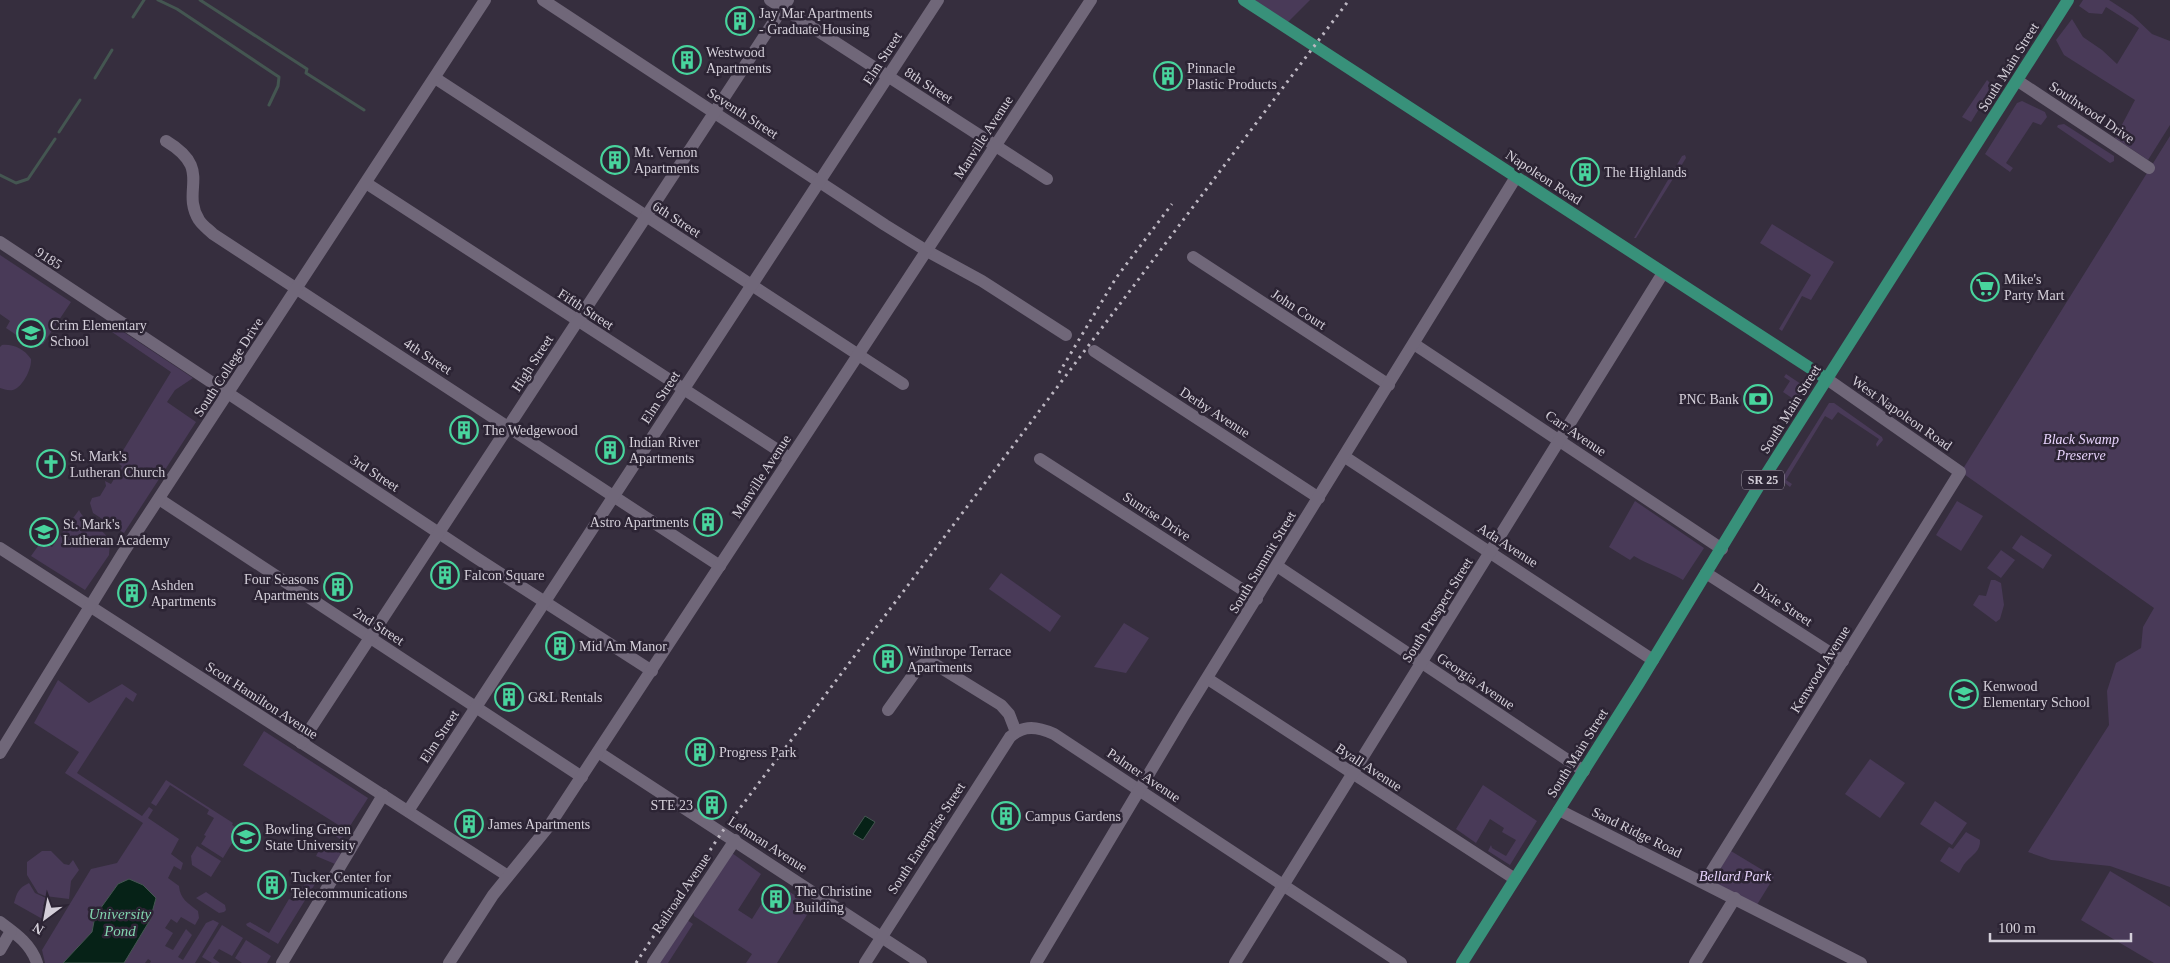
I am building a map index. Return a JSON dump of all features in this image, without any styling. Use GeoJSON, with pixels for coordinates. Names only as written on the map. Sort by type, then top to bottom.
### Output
{"type":"FeatureCollection","features":[{"type":"Feature","properties":{"kind":"main road","name":"Napoleon Road"},"geometry":{"type":"LineString","coordinates":[[1244,0],[1827,379]]}},
{"type":"Feature","properties":{"kind":"main road","name":"South Main Street"},"geometry":{"type":"LineString","coordinates":[[1462,963],[1584,771],[1827,379],[2068,0]]}},
{"type":"Feature","properties":{"kind":"street","name":"Seventh Street"},"geometry":{"type":"LineString","coordinates":[[543,0],[926,251]]}},
{"type":"Feature","properties":{"kind":"street","name":"8th Street"},"geometry":{"type":"LineString","coordinates":[[770,0],[785,4],[888,76],[1047,180]]}},
{"type":"Feature","properties":{"kind":"street","name":"Elm Street"},"geometry":{"type":"LineString","coordinates":[[408,811],[938,0]]}},
{"type":"Feature","properties":{"kind":"street","name":"Manville Avenue"},"geometry":{"type":"LineString","coordinates":[[449,963],[474,922],[508,876],[546,832],[1091,0]]}},
{"type":"Feature","properties":{"kind":"street","name":"South College Drive"},"geometry":{"type":"LineString","coordinates":[[0,753],[90,606],[435,78],[481,2]]}},
{"type":"Feature","properties":{"kind":"street","name":"High Street"},"geometry":{"type":"LineString","coordinates":[[302,743],[785,4]]}},
{"type":"Feature","properties":{"kind":"street","name":"6th Street"},"geometry":{"type":"LineString","coordinates":[[435,78],[903,384]]}},
{"type":"Feature","properties":{"kind":"street","name":"Southwood Drive"},"geometry":{"type":"LineString","coordinates":[[2018,81],[2149,168]]}},
{"type":"Feature","properties":{"kind":"street","name":"4th Street"},"geometry":{"type":"LineString","coordinates":[[166,141],[183,153],[193,172],[195,209],[198,219],[204,226],[720,566]]}},
{"type":"Feature","properties":{"kind":"street","name":"South Summit Street"},"geometry":{"type":"LineString","coordinates":[[1036,963],[1516,177]]}},
{"type":"Feature","properties":{"kind":"street","name":"Fifth Street"},"geometry":{"type":"LineString","coordinates":[[366,183],[577,322],[790,458]]}},
{"type":"Feature","properties":{"kind":"street","name":"9185"},"geometry":{"type":"LineString","coordinates":[[0,242],[83,298]]}},
{"type":"Feature","properties":{"kind":"street"},"geometry":{"type":"LineString","coordinates":[[926,251],[982,281],[1066,336]]}},
{"type":"Feature","properties":{"kind":"street","name":"John Court"},"geometry":{"type":"LineString","coordinates":[[1193,257],[1389,385]]}},
{"type":"Feature","properties":{"kind":"street","name":"South Prospect Street"},"geometry":{"type":"LineString","coordinates":[[1235,963],[1663,272]]}},
{"type":"Feature","properties":{"kind":"street","name":"3rd Street"},"geometry":{"type":"LineString","coordinates":[[83,298],[544,602],[652,671]]}},
{"type":"Feature","properties":{"kind":"street","name":"Carr Avenue"},"geometry":{"type":"LineString","coordinates":[[1414,344],[1722,548]]}},
{"type":"Feature","properties":{"kind":"street","name":"Derby Avenue"},"geometry":{"type":"LineString","coordinates":[[1094,351],[1319,498]]}},
{"type":"Feature","properties":{"kind":"street","name":"West Napoleon Road"},"geometry":{"type":"LineString","coordinates":[[1827,379],[1960,472]]}},
{"type":"Feature","properties":{"kind":"street","name":"Ada Avenue"},"geometry":{"type":"LineString","coordinates":[[1345,457],[1653,660]]}},
{"type":"Feature","properties":{"kind":"street","name":"Sunrise Drive"},"geometry":{"type":"LineString","coordinates":[[1040,459],[1258,599]]}},
{"type":"Feature","properties":{"kind":"street","name":"Kenwood Avenue"},"geometry":{"type":"LineString","coordinates":[[1705,882],[1960,472]]}},
{"type":"Feature","properties":{"kind":"street","name":"2nd Street"},"geometry":{"type":"LineString","coordinates":[[159,499],[582,777]]}},
{"type":"Feature","properties":{"kind":"street","name":"Scott Hamilton Avenue"},"geometry":{"type":"LineString","coordinates":[[0,548],[508,876]]}},
{"type":"Feature","properties":{"kind":"street","name":"Georgia Avenue"},"geometry":{"type":"LineString","coordinates":[[1277,566],[1584,771]]}},
{"type":"Feature","properties":{"kind":"street","name":"Dixie Street"},"geometry":{"type":"LineString","coordinates":[[1706,573],[1843,661]]}},
{"type":"Feature","properties":{"kind":"street"},"geometry":{"type":"LineString","coordinates":[[888,710],[918,668],[925,663],[933,663],[941,666],[1001,705],[1009,714],[1016,732]]}},
{"type":"Feature","properties":{"kind":"street","name":"Byall Avenue"},"geometry":{"type":"LineString","coordinates":[[1208,679],[1515,879]]}},
{"type":"Feature","properties":{"kind":"street","name":"Palmer Avenue"},"geometry":{"type":"LineString","coordinates":[[1016,732],[1021,728],[1032,728],[1042,729],[1054,734],[1401,963]]}},
{"type":"Feature","properties":{"kind":"street","name":"South Enterprise Street"},"geometry":{"type":"LineString","coordinates":[[865,963],[970,796],[1010,737],[1016,732]]}},
{"type":"Feature","properties":{"kind":"street","name":"Lehman Avenue"},"geometry":{"type":"LineString","coordinates":[[598,752],[921,963]]}},
{"type":"Feature","properties":{"kind":"street"},"geometry":{"type":"LineString","coordinates":[[282,963],[383,795]]}},
{"type":"Feature","properties":{"kind":"street","name":"Sand Ridge Road"},"geometry":{"type":"LineString","coordinates":[[1559,810],[1705,882],[1855,962]]}},
{"type":"Feature","properties":{"kind":"street","name":"Railroad Avenue"},"geometry":{"type":"LineString","coordinates":[[653,963],[734,840]]}},
{"type":"Feature","properties":{"kind":"street"},"geometry":{"type":"LineString","coordinates":[[1695,963],[1735,898]]}},
{"type":"Feature","properties":{"kind":"street"},"geometry":{"type":"LineString","coordinates":[[0,922],[32,950],[37,963]]}},
{"type":"Feature","properties":{"kind":"street"},"geometry":{"type":"LineString","coordinates":[[0,950],[11,931]]}},
{"type":"Feature","properties":{"kind":"green space"},"geometry":{"type":"Polygon","coordinates":[[[1244,0],[1310,0],[1284,26],[1244,0]]]}},
{"type":"Feature","properties":{"kind":"green space"},"geometry":{"type":"Polygon","coordinates":[[[2083,0],[2109,0],[2132,15],[2152,34],[2170,41],[2170,125],[2148,160],[2115,138],[2135,100],[2064,55],[2056,40],[2072,19],[2083,37],[2102,50],[2117,64],[2139,28],[2106,7],[2102,14],[2089,13],[2079,6],[2083,0]]]}},
{"type":"Feature","properties":{"kind":"green space"},"geometry":{"type":"Polygon","coordinates":[[[1987,80],[1993,86],[1971,122],[1962,117],[1987,80]]]}},
{"type":"Feature","properties":{"kind":"green space"},"geometry":{"type":"Polygon","coordinates":[[[2022,101],[2045,112],[2047,117],[2041,125],[2033,122],[2006,163],[2013,168],[2010,172],[1985,154],[2017,103],[2022,101]]]}},
{"type":"Feature","properties":{"kind":"green space"},"geometry":{"type":"Polygon","coordinates":[[[2064,124],[2114,156],[2114,161],[2110,163],[2057,127],[2064,124]]]}},
{"type":"Feature","properties":{"kind":"green space","name":"Black Swamp Preserve"},"geometry":{"type":"Polygon","coordinates":[[[2170,136],[2170,887],[2110,866],[2051,860],[2028,852],[2109,725],[2107,691],[2116,663],[2141,648],[2143,627],[2154,608],[1961,472],[2170,136]]]}},
{"type":"Feature","properties":{"kind":"green space"},"geometry":{"type":"Polygon","coordinates":[[[1685,155],[1686,158],[1636,238],[1634,238],[1682,156],[1685,155]]]}},
{"type":"Feature","properties":{"kind":"green space"},"geometry":{"type":"Polygon","coordinates":[[[1772,224],[1834,262],[1811,300],[1802,296],[1782,331],[1779,329],[1811,275],[1760,243],[1772,224]]]}},
{"type":"Feature","properties":{"kind":"green space"},"geometry":{"type":"Polygon","coordinates":[[[0,255],[71,302],[43,344],[29,343],[6,328],[10,321],[0,314],[0,255]]]}},
{"type":"Feature","properties":{"kind":"green space"},"geometry":{"type":"Polygon","coordinates":[[[113,325],[193,378],[175,390],[167,402],[196,422],[124,533],[93,513],[90,503],[92,498],[100,496],[106,486],[105,481],[111,484],[122,466],[116,462],[171,372],[109,330],[113,325]]]}},
{"type":"Feature","properties":{"kind":"green space"},"geometry":{"type":"Polygon","coordinates":[[[2,345],[11,345],[18,348],[31,359],[26,377],[13,390],[0,388],[0,347],[2,345]]]}},
{"type":"Feature","properties":{"kind":"green space"},"geometry":{"type":"Polygon","coordinates":[[[1786,374],[1801,384],[1803,390],[1798,402],[1783,392],[1790,381],[1784,377],[1786,374]]]}},
{"type":"Feature","properties":{"kind":"green space"},"geometry":{"type":"Polygon","coordinates":[[[1829,403],[1834,403],[1882,437],[1883,440],[1877,447],[1876,444],[1879,439],[1838,412],[1832,420],[1825,416],[1786,480],[1792,484],[1790,487],[1781,480],[1829,403]]]}},
{"type":"Feature","properties":{"kind":"green space"},"geometry":{"type":"Polygon","coordinates":[[[1635,501],[1704,548],[1683,580],[1634,556],[1630,560],[1609,547],[1635,501]]]}},
{"type":"Feature","properties":{"kind":"green space"},"geometry":{"type":"Polygon","coordinates":[[[1957,501],[1983,516],[1961,551],[1936,535],[1957,501]]]}},
{"type":"Feature","properties":{"kind":"green space"},"geometry":{"type":"Polygon","coordinates":[[[79,510],[86,519],[104,533],[110,542],[109,555],[85,590],[31,556],[41,542],[52,547],[79,510]]]}},
{"type":"Feature","properties":{"kind":"green space"},"geometry":{"type":"Polygon","coordinates":[[[2021,535],[2052,555],[2043,569],[2012,548],[2021,535]]]}},
{"type":"Feature","properties":{"kind":"green space"},"geometry":{"type":"Polygon","coordinates":[[[2001,550],[2015,560],[2001,578],[1987,568],[2001,550]]]}},
{"type":"Feature","properties":{"kind":"green space"},"geometry":{"type":"Polygon","coordinates":[[[1001,573],[1061,616],[1050,632],[989,589],[1001,573]]]}},
{"type":"Feature","properties":{"kind":"green space"},"geometry":{"type":"Polygon","coordinates":[[[1991,580],[2001,583],[2004,605],[2000,619],[1996,622],[1973,605],[1979,595],[1986,596],[1991,580]]]}},
{"type":"Feature","properties":{"kind":"green space"},"geometry":{"type":"Polygon","coordinates":[[[1124,623],[1149,638],[1126,673],[1094,667],[1124,623]]]}},
{"type":"Feature","properties":{"kind":"green space"},"geometry":{"type":"Polygon","coordinates":[[[58,680],[89,703],[122,684],[137,694],[133,702],[126,697],[77,773],[142,816],[149,807],[153,810],[148,818],[179,839],[171,854],[183,863],[181,870],[174,866],[168,878],[179,886],[183,898],[198,911],[199,918],[195,925],[181,917],[177,923],[171,919],[165,928],[173,933],[165,946],[173,950],[186,929],[192,935],[178,957],[183,960],[206,923],[213,920],[219,923],[195,963],[150,963],[151,961],[148,959],[145,963],[124,963],[132,950],[95,916],[92,932],[63,963],[45,963],[42,950],[91,869],[117,863],[143,823],[65,773],[79,752],[34,723],[58,680]]]}},
{"type":"Feature","properties":{"kind":"green space"},"geometry":{"type":"Polygon","coordinates":[[[264,731],[368,798],[341,840],[334,835],[340,826],[243,765],[264,731]]]}},
{"type":"Feature","properties":{"kind":"green space"},"geometry":{"type":"Polygon","coordinates":[[[1870,759],[1905,783],[1880,818],[1845,794],[1870,759]]]}},
{"type":"Feature","properties":{"kind":"green space"},"geometry":{"type":"Polygon","coordinates":[[[166,780],[233,823],[232,825],[240,830],[223,858],[201,844],[214,818],[207,814],[209,810],[170,785],[156,806],[151,803],[166,780]]]}},
{"type":"Feature","properties":{"kind":"green space"},"geometry":{"type":"Polygon","coordinates":[[[1483,785],[1537,821],[1510,865],[1488,851],[1491,845],[1492,848],[1506,856],[1516,840],[1502,832],[1504,828],[1490,819],[1476,843],[1456,829],[1483,785]]]}},
{"type":"Feature","properties":{"kind":"green space"},"geometry":{"type":"Polygon","coordinates":[[[1935,801],[1967,823],[1952,845],[1920,824],[1935,801]]]}},
{"type":"Feature","properties":{"kind":"green space"},"geometry":{"type":"Polygon","coordinates":[[[1966,832],[1980,840],[1980,844],[1978,850],[1965,863],[1959,873],[1940,861],[1949,847],[1953,849],[1966,832]]]}},
{"type":"Feature","properties":{"kind":"green space"},"geometry":{"type":"Polygon","coordinates":[[[329,843],[341,854],[335,864],[316,856],[319,850],[323,852],[329,843]]]}},
{"type":"Feature","properties":{"kind":"green space"},"geometry":{"type":"Polygon","coordinates":[[[197,846],[221,861],[211,877],[192,865],[191,856],[197,846]]]}},
{"type":"Feature","properties":{"kind":"green space","name":"Bellard Park"},"geometry":{"type":"Polygon","coordinates":[[[1726,848],[1774,877],[1755,908],[1705,882],[1726,848]]]}},
{"type":"Feature","properties":{"kind":"green space"},"geometry":{"type":"Polygon","coordinates":[[[42,851],[51,851],[64,864],[69,865],[73,860],[79,870],[71,881],[69,899],[45,896],[38,893],[27,875],[27,862],[42,851]]]}},
{"type":"Feature","properties":{"kind":"green space"},"geometry":{"type":"Polygon","coordinates":[[[732,853],[761,874],[738,910],[752,919],[762,903],[779,914],[791,896],[786,892],[787,890],[809,905],[810,910],[777,963],[746,963],[752,954],[694,916],[693,910],[732,853]]]}},
{"type":"Feature","properties":{"kind":"green space"},"geometry":{"type":"Polygon","coordinates":[[[2110,871],[2170,907],[2170,963],[2154,963],[2081,920],[2110,871]]]}},
{"type":"Feature","properties":{"kind":"green space"},"geometry":{"type":"Polygon","coordinates":[[[309,881],[315,884],[278,944],[247,926],[246,924],[250,922],[269,933],[289,899],[294,901],[306,882],[309,881]]]}},
{"type":"Feature","properties":{"kind":"green space"},"geometry":{"type":"Polygon","coordinates":[[[29,883],[35,893],[46,898],[43,906],[54,909],[46,921],[14,903],[18,891],[29,883]]]}},
{"type":"Feature","properties":{"kind":"green space"},"geometry":{"type":"Polygon","coordinates":[[[206,892],[225,905],[226,910],[224,912],[219,913],[196,898],[206,892]]]}},
{"type":"Feature","properties":{"kind":"green space"},"geometry":{"type":"Polygon","coordinates":[[[687,920],[693,924],[668,963],[659,963],[687,920]]]}},
{"type":"Feature","properties":{"kind":"green space"},"geometry":{"type":"Polygon","coordinates":[[[222,925],[243,938],[232,956],[219,949],[213,958],[220,963],[212,963],[202,957],[222,925]]]}},
{"type":"Feature","properties":{"kind":"green space"},"geometry":{"type":"Polygon","coordinates":[[[246,940],[271,956],[267,963],[242,963],[235,958],[246,940]]]}},
{"type":"Feature","properties":{"kind":"water"},"geometry":{"type":"Polygon","coordinates":[[[865,816],[875,822],[863,840],[853,834],[865,816]]]}},
{"type":"Feature","properties":{"kind":"water","name":"University Pond"},"geometry":{"type":"Polygon","coordinates":[[[129,879],[143,885],[156,898],[150,920],[124,963],[63,963],[92,932],[95,916],[118,884],[129,879]]]}},
{"type":"Feature","properties":{"kind":"waterway"},"geometry":{"type":"LineString","coordinates":[[133,17],[144,0]]}},
{"type":"Feature","properties":{"kind":"waterway"},"geometry":{"type":"LineString","coordinates":[[158,0],[177,9],[279,77],[278,86],[269,105]]}},
{"type":"Feature","properties":{"kind":"waterway"},"geometry":{"type":"LineString","coordinates":[[200,0],[307,69],[306,73],[364,110]]}},
{"type":"Feature","properties":{"kind":"waterway"},"geometry":{"type":"LineString","coordinates":[[95,78],[112,50]]}},
{"type":"Feature","properties":{"kind":"waterway"},"geometry":{"type":"LineString","coordinates":[[59,132],[80,100]]}},
{"type":"Feature","properties":{"kind":"waterway"},"geometry":{"type":"LineString","coordinates":[[0,175],[16,183],[28,179],[55,139]]}},
{"type":"Feature","properties":{"kind":"railway"},"geometry":{"type":"LineString","coordinates":[[636,963],[722,832],[1349,0]]}},
{"type":"Feature","properties":{"kind":"railway"},"geometry":{"type":"LineString","coordinates":[[1059,373],[1116,278],[1172,204]]}},
{"type":"Feature","properties":{"kind":"place","name":"Jay Mar Apartments - Graduate Housing"},"geometry":{"type":"Point","coordinates":[740,21]}},
{"type":"Feature","properties":{"kind":"place","name":"Westwood Apartments"},"geometry":{"type":"Point","coordinates":[687,60]}},
{"type":"Feature","properties":{"kind":"place","name":"Pinnacle Plastic Products"},"geometry":{"type":"Point","coordinates":[1168,76]}},
{"type":"Feature","properties":{"kind":"place","name":"Mt. Vernon Apartments"},"geometry":{"type":"Point","coordinates":[615,160]}},
{"type":"Feature","properties":{"kind":"place","name":"The Highlands"},"geometry":{"type":"Point","coordinates":[1585,172]}},
{"type":"Feature","properties":{"kind":"place","name":"Mike's Party Mart"},"geometry":{"type":"Point","coordinates":[1985,287]}},
{"type":"Feature","properties":{"kind":"place","name":"Crim Elementary School"},"geometry":{"type":"Point","coordinates":[31,333]}},
{"type":"Feature","properties":{"kind":"place","name":"PNC Bank"},"geometry":{"type":"Point","coordinates":[1758,399]}},
{"type":"Feature","properties":{"kind":"place","name":"The Wedgewood"},"geometry":{"type":"Point","coordinates":[464,430]}},
{"type":"Feature","properties":{"kind":"place","name":"Indian River Apartments"},"geometry":{"type":"Point","coordinates":[610,450]}},
{"type":"Feature","properties":{"kind":"place","name":"St. Mark's Lutheran Church"},"geometry":{"type":"Point","coordinates":[51,464]}},
{"type":"Feature","properties":{"kind":"place","name":"Astro Apartments"},"geometry":{"type":"Point","coordinates":[708,522]}},
{"type":"Feature","properties":{"kind":"place","name":"St. Mark's Lutheran Academy"},"geometry":{"type":"Point","coordinates":[44,532]}},
{"type":"Feature","properties":{"kind":"place","name":"Falcon Square"},"geometry":{"type":"Point","coordinates":[445,575]}},
{"type":"Feature","properties":{"kind":"place","name":"Four Seasons Apartments"},"geometry":{"type":"Point","coordinates":[338,587]}},
{"type":"Feature","properties":{"kind":"place","name":"Ashden Apartments"},"geometry":{"type":"Point","coordinates":[132,593]}},
{"type":"Feature","properties":{"kind":"place","name":"Mid Am Manor"},"geometry":{"type":"Point","coordinates":[560,646]}},
{"type":"Feature","properties":{"kind":"place","name":"Winthrope Terrace Apartments"},"geometry":{"type":"Point","coordinates":[888,659]}},
{"type":"Feature","properties":{"kind":"place","name":"Kenwood Elementary School"},"geometry":{"type":"Point","coordinates":[1964,694]}},
{"type":"Feature","properties":{"kind":"place","name":"G&L Rentals"},"geometry":{"type":"Point","coordinates":[509,697]}},
{"type":"Feature","properties":{"kind":"place","name":"Progress Park"},"geometry":{"type":"Point","coordinates":[700,752]}},
{"type":"Feature","properties":{"kind":"place","name":"STE 23"},"geometry":{"type":"Point","coordinates":[712,805]}},
{"type":"Feature","properties":{"kind":"place","name":"Campus Gardens"},"geometry":{"type":"Point","coordinates":[1006,816]}},
{"type":"Feature","properties":{"kind":"place","name":"James Apartments"},"geometry":{"type":"Point","coordinates":[469,824]}},
{"type":"Feature","properties":{"kind":"place","name":"Bowling Green State University"},"geometry":{"type":"Point","coordinates":[246,837]}},
{"type":"Feature","properties":{"kind":"place","name":"Tucker Center for Telecommunications"},"geometry":{"type":"Point","coordinates":[272,885]}},
{"type":"Feature","properties":{"kind":"place","name":"The Christine Building"},"geometry":{"type":"Point","coordinates":[776,899]}}]}
